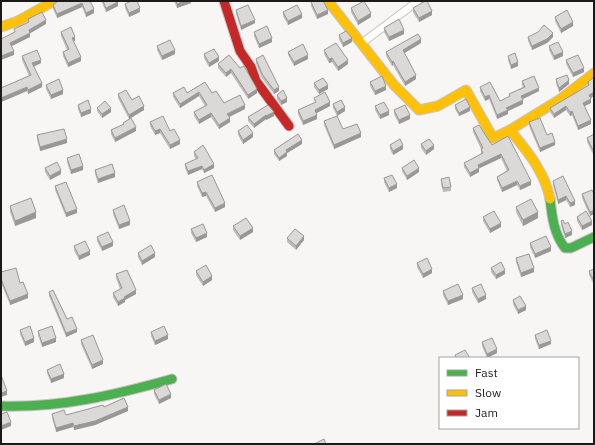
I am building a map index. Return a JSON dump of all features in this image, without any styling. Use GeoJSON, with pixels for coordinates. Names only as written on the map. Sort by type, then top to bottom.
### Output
{"type":"FeatureCollection","features":[{"type":"Feature","properties":{"kind":"street"},"geometry":{"type":"LineString","coordinates":[[1,26],[18,21],[54,1]]}},
{"type":"Feature","properties":{"kind":"street"},"geometry":{"type":"LineString","coordinates":[[224,1],[235,31],[240,52],[251,67],[256,81],[289,126]]}},
{"type":"Feature","properties":{"kind":"street"},"geometry":{"type":"LineString","coordinates":[[328,1],[405,98],[419,110],[436,107],[466,90],[488,133],[493,138],[498,137],[559,100],[594,72]]}},
{"type":"Feature","properties":{"kind":"street"},"geometry":{"type":"LineString","coordinates":[[362,43],[418,1]]}},
{"type":"Feature","properties":{"kind":"street"},"geometry":{"type":"LineString","coordinates":[[510,130],[533,159],[547,186],[555,232],[561,245],[565,248],[571,248],[594,237]]}},
{"type":"Feature","properties":{"kind":"street"},"geometry":{"type":"LineString","coordinates":[[1,406],[43,408],[74,404],[120,394],[172,379]]}},
{"type":"Feature","properties":{"kind":"building"},"geometry":{"type":"Polygon","coordinates":[[[58,1],[90,1],[94,9],[86,13],[82,3],[57,14],[53,5],[58,1]]]}},
{"type":"Feature","properties":{"kind":"building"},"geometry":{"type":"Polygon","coordinates":[[[103,1],[118,1],[118,2],[106,8],[103,1]]]}},
{"type":"Feature","properties":{"kind":"building"},"geometry":{"type":"Polygon","coordinates":[[[131,1],[137,1],[140,8],[129,13],[125,4],[131,1]]]}},
{"type":"Feature","properties":{"kind":"building"},"geometry":{"type":"Polygon","coordinates":[[[176,1],[185,1],[177,4],[176,1]]]}},
{"type":"Feature","properties":{"kind":"building"},"geometry":{"type":"Polygon","coordinates":[[[323,1],[328,10],[317,15],[311,2],[323,1]]]}},
{"type":"Feature","properties":{"kind":"building"},"geometry":{"type":"Polygon","coordinates":[[[364,1],[371,13],[358,21],[351,8],[364,1]]]}},
{"type":"Feature","properties":{"kind":"building"},"geometry":{"type":"Polygon","coordinates":[[[427,1],[432,11],[419,18],[413,8],[427,1]]]}},
{"type":"Feature","properties":{"kind":"building"},"geometry":{"type":"Polygon","coordinates":[[[248,5],[255,20],[241,26],[236,10],[248,5]]]}},
{"type":"Feature","properties":{"kind":"building"},"geometry":{"type":"Polygon","coordinates":[[[297,5],[302,14],[288,21],[283,12],[297,5]]]}},
{"type":"Feature","properties":{"kind":"building"},"geometry":{"type":"Polygon","coordinates":[[[567,10],[573,22],[561,29],[555,17],[567,10]]]}},
{"type":"Feature","properties":{"kind":"building"},"geometry":{"type":"Polygon","coordinates":[[[42,12],[46,20],[29,30],[30,33],[10,43],[14,51],[1,56],[1,39],[15,32],[14,29],[29,22],[28,19],[42,12]]]}},
{"type":"Feature","properties":{"kind":"building"},"geometry":{"type":"Polygon","coordinates":[[[399,19],[404,30],[389,37],[384,28],[399,19]]]}},
{"type":"Feature","properties":{"kind":"building"},"geometry":{"type":"Polygon","coordinates":[[[544,25],[553,33],[547,39],[532,46],[528,37],[538,32],[544,25]]]}},
{"type":"Feature","properties":{"kind":"building"},"geometry":{"type":"Polygon","coordinates":[[[267,26],[272,38],[259,44],[254,32],[267,26]]]}},
{"type":"Feature","properties":{"kind":"building"},"geometry":{"type":"Polygon","coordinates":[[[71,27],[75,37],[72,38],[81,57],[68,63],[63,52],[69,49],[61,32],[71,27]]]}},
{"type":"Feature","properties":{"kind":"building"},"geometry":{"type":"Polygon","coordinates":[[[346,31],[352,38],[343,43],[339,35],[346,31]]]}},
{"type":"Feature","properties":{"kind":"building"},"geometry":{"type":"Polygon","coordinates":[[[418,34],[421,39],[403,50],[416,75],[405,82],[386,52],[418,34]]]}},
{"type":"Feature","properties":{"kind":"building"},"geometry":{"type":"Polygon","coordinates":[[[170,40],[175,50],[162,56],[157,46],[170,40]]]}},
{"type":"Feature","properties":{"kind":"building"},"geometry":{"type":"Polygon","coordinates":[[[558,42],[563,52],[554,56],[549,46],[558,42]]]}},
{"type":"Feature","properties":{"kind":"building"},"geometry":{"type":"Polygon","coordinates":[[[336,43],[348,60],[338,67],[332,58],[329,59],[324,50],[336,43]]]}},
{"type":"Feature","properties":{"kind":"building"},"geometry":{"type":"Polygon","coordinates":[[[303,44],[308,55],[294,62],[288,52],[303,44]]]}},
{"type":"Feature","properties":{"kind":"building"},"geometry":{"type":"Polygon","coordinates":[[[214,49],[219,57],[209,63],[204,54],[214,49]]]}},
{"type":"Feature","properties":{"kind":"building"},"geometry":{"type":"Polygon","coordinates":[[[37,50],[41,60],[32,63],[42,83],[28,90],[27,87],[1,98],[1,88],[31,75],[22,56],[37,50]]]}},
{"type":"Feature","properties":{"kind":"building"},"geometry":{"type":"Polygon","coordinates":[[[515,53],[518,62],[511,65],[508,56],[515,53]]]}},
{"type":"Feature","properties":{"kind":"building"},"geometry":{"type":"Polygon","coordinates":[[[229,55],[240,68],[244,66],[257,89],[248,95],[231,69],[226,73],[218,64],[229,55]]]}},
{"type":"Feature","properties":{"kind":"building"},"geometry":{"type":"Polygon","coordinates":[[[263,55],[279,87],[274,90],[262,74],[256,59],[263,55]]]}},
{"type":"Feature","properties":{"kind":"building"},"geometry":{"type":"Polygon","coordinates":[[[578,55],[584,68],[573,73],[566,60],[578,55]]]}},
{"type":"Feature","properties":{"kind":"building"},"geometry":{"type":"Polygon","coordinates":[[[567,75],[569,80],[559,88],[556,79],[567,75]]]}},
{"type":"Feature","properties":{"kind":"building"},"geometry":{"type":"Polygon","coordinates":[[[382,76],[386,86],[375,91],[370,82],[382,76]]]}},
{"type":"Feature","properties":{"kind":"building"},"geometry":{"type":"Polygon","coordinates":[[[534,76],[539,88],[521,96],[523,100],[506,108],[508,110],[497,115],[489,95],[485,97],[480,87],[490,82],[500,101],[510,96],[509,94],[525,87],[522,81],[534,76]]]}},
{"type":"Feature","properties":{"kind":"building"},"geometry":{"type":"Polygon","coordinates":[[[594,77],[594,92],[589,95],[591,99],[583,103],[591,120],[578,126],[572,111],[570,112],[566,106],[554,114],[550,108],[589,85],[588,82],[594,77]]]}},
{"type":"Feature","properties":{"kind":"building"},"geometry":{"type":"Polygon","coordinates":[[[323,78],[328,85],[319,90],[314,83],[323,78]]]}},
{"type":"Feature","properties":{"kind":"building"},"geometry":{"type":"Polygon","coordinates":[[[59,79],[63,90],[51,95],[46,85],[59,79]]]}},
{"type":"Feature","properties":{"kind":"building"},"geometry":{"type":"Polygon","coordinates":[[[205,82],[212,93],[216,91],[224,103],[240,95],[245,105],[227,114],[230,118],[219,125],[211,113],[199,120],[194,112],[207,105],[199,92],[180,104],[173,93],[184,87],[187,93],[205,82]]]}},
{"type":"Feature","properties":{"kind":"building"},"geometry":{"type":"Polygon","coordinates":[[[126,90],[132,100],[139,96],[144,106],[129,115],[118,94],[126,90]]]}},
{"type":"Feature","properties":{"kind":"building"},"geometry":{"type":"Polygon","coordinates":[[[283,90],[287,98],[281,101],[277,95],[283,90]]]}},
{"type":"Feature","properties":{"kind":"building"},"geometry":{"type":"Polygon","coordinates":[[[325,92],[330,102],[315,110],[317,115],[303,121],[298,110],[316,102],[314,98],[325,92]]]}},
{"type":"Feature","properties":{"kind":"building"},"geometry":{"type":"Polygon","coordinates":[[[466,99],[470,107],[459,113],[455,105],[466,99]]]}},
{"type":"Feature","properties":{"kind":"building"},"geometry":{"type":"Polygon","coordinates":[[[88,100],[91,109],[81,113],[78,105],[88,100]]]}},
{"type":"Feature","properties":{"kind":"building"},"geometry":{"type":"Polygon","coordinates":[[[341,100],[345,107],[337,112],[333,104],[341,100]]]}},
{"type":"Feature","properties":{"kind":"building"},"geometry":{"type":"Polygon","coordinates":[[[105,101],[111,108],[102,114],[97,108],[105,101]]]}},
{"type":"Feature","properties":{"kind":"building"},"geometry":{"type":"Polygon","coordinates":[[[384,102],[389,111],[380,115],[375,106],[384,102]]]}},
{"type":"Feature","properties":{"kind":"building"},"geometry":{"type":"Polygon","coordinates":[[[268,105],[274,112],[266,115],[254,124],[248,117],[268,105]]]}},
{"type":"Feature","properties":{"kind":"building"},"geometry":{"type":"Polygon","coordinates":[[[405,105],[410,115],[399,120],[394,110],[405,105]]]}},
{"type":"Feature","properties":{"kind":"building"},"geometry":{"type":"Polygon","coordinates":[[[163,116],[170,131],[174,129],[180,140],[170,145],[160,129],[155,131],[150,122],[163,116]]]}},
{"type":"Feature","properties":{"kind":"building"},"geometry":{"type":"Polygon","coordinates":[[[337,116],[343,129],[357,124],[361,133],[334,145],[324,121],[337,116]]]}},
{"type":"Feature","properties":{"kind":"building"},"geometry":{"type":"Polygon","coordinates":[[[131,118],[136,127],[115,138],[111,130],[124,124],[123,123],[131,118]]]}},
{"type":"Feature","properties":{"kind":"building"},"geometry":{"type":"Polygon","coordinates":[[[540,118],[547,135],[552,133],[555,142],[540,148],[529,122],[540,118]]]}},
{"type":"Feature","properties":{"kind":"building"},"geometry":{"type":"Polygon","coordinates":[[[247,125],[253,133],[243,140],[238,131],[247,125]]]}},
{"type":"Feature","properties":{"kind":"building"},"geometry":{"type":"Polygon","coordinates":[[[479,125],[492,145],[508,136],[531,181],[520,186],[517,181],[502,188],[497,177],[509,170],[501,154],[478,165],[479,168],[470,173],[464,163],[483,153],[481,149],[483,148],[473,128],[479,125]]]}},
{"type":"Feature","properties":{"kind":"building"},"geometry":{"type":"Polygon","coordinates":[[[64,129],[67,139],[40,147],[37,135],[64,129]]]}},
{"type":"Feature","properties":{"kind":"building"},"geometry":{"type":"Polygon","coordinates":[[[298,134],[302,140],[286,150],[287,152],[279,158],[274,150],[298,134]]]}},
{"type":"Feature","properties":{"kind":"building"},"geometry":{"type":"Polygon","coordinates":[[[594,134],[594,149],[593,150],[587,138],[594,134]]]}},
{"type":"Feature","properties":{"kind":"building"},"geometry":{"type":"Polygon","coordinates":[[[400,139],[403,145],[393,151],[390,145],[400,139]]]}},
{"type":"Feature","properties":{"kind":"building"},"geometry":{"type":"Polygon","coordinates":[[[429,139],[434,145],[426,151],[421,144],[429,139]]]}},
{"type":"Feature","properties":{"kind":"building"},"geometry":{"type":"Polygon","coordinates":[[[203,145],[214,164],[204,170],[202,166],[188,171],[185,164],[198,158],[194,152],[203,145]]]}},
{"type":"Feature","properties":{"kind":"building"},"geometry":{"type":"Polygon","coordinates":[[[79,154],[83,166],[71,170],[67,158],[79,154]]]}},
{"type":"Feature","properties":{"kind":"building"},"geometry":{"type":"Polygon","coordinates":[[[414,160],[419,168],[407,176],[402,168],[414,160]]]}},
{"type":"Feature","properties":{"kind":"building"},"geometry":{"type":"Polygon","coordinates":[[[57,162],[61,170],[50,176],[45,168],[57,162]]]}},
{"type":"Feature","properties":{"kind":"building"},"geometry":{"type":"Polygon","coordinates":[[[112,164],[115,173],[98,179],[95,170],[112,164]]]}},
{"type":"Feature","properties":{"kind":"building"},"geometry":{"type":"Polygon","coordinates":[[[212,175],[225,203],[215,208],[206,192],[202,193],[197,182],[212,175]]]}},
{"type":"Feature","properties":{"kind":"building"},"geometry":{"type":"Polygon","coordinates":[[[392,175],[397,184],[389,188],[384,178],[392,175]]]}},
{"type":"Feature","properties":{"kind":"building"},"geometry":{"type":"Polygon","coordinates":[[[563,176],[575,201],[570,203],[566,196],[558,200],[553,181],[563,176]]]}},
{"type":"Feature","properties":{"kind":"building"},"geometry":{"type":"Polygon","coordinates":[[[449,177],[451,187],[443,188],[441,179],[449,177]]]}},
{"type":"Feature","properties":{"kind":"building"},"geometry":{"type":"Polygon","coordinates":[[[66,182],[77,209],[66,213],[55,186],[66,182]]]}},
{"type":"Feature","properties":{"kind":"building"},"geometry":{"type":"Polygon","coordinates":[[[592,190],[594,194],[594,210],[590,212],[582,194],[592,190]]]}},
{"type":"Feature","properties":{"kind":"building"},"geometry":{"type":"Polygon","coordinates":[[[31,198],[36,212],[15,221],[10,206],[31,198]]]}},
{"type":"Feature","properties":{"kind":"building"},"geometry":{"type":"Polygon","coordinates":[[[531,199],[538,212],[523,220],[516,207],[531,199]]]}},
{"type":"Feature","properties":{"kind":"building"},"geometry":{"type":"Polygon","coordinates":[[[124,205],[130,221],[119,225],[113,210],[124,205]]]}},
{"type":"Feature","properties":{"kind":"building"},"geometry":{"type":"Polygon","coordinates":[[[494,211],[501,223],[490,229],[483,217],[494,211]]]}},
{"type":"Feature","properties":{"kind":"building"},"geometry":{"type":"Polygon","coordinates":[[[586,211],[592,221],[582,226],[577,217],[586,211]]]}},
{"type":"Feature","properties":{"kind":"building"},"geometry":{"type":"Polygon","coordinates":[[[246,218],[253,228],[240,236],[233,226],[246,218]]]}},
{"type":"Feature","properties":{"kind":"building"},"geometry":{"type":"Polygon","coordinates":[[[563,220],[565,224],[568,222],[572,231],[565,234],[561,221],[563,220]]]}},
{"type":"Feature","properties":{"kind":"building"},"geometry":{"type":"Polygon","coordinates":[[[203,224],[207,233],[196,238],[191,229],[203,224]]]}},
{"type":"Feature","properties":{"kind":"building"},"geometry":{"type":"Polygon","coordinates":[[[295,229],[304,236],[296,246],[287,238],[295,229]]]}},
{"type":"Feature","properties":{"kind":"building"},"geometry":{"type":"Polygon","coordinates":[[[108,232],[113,242],[102,247],[97,237],[108,232]]]}},
{"type":"Feature","properties":{"kind":"building"},"geometry":{"type":"Polygon","coordinates":[[[546,236],[551,247],[535,254],[530,243],[546,236]]]}},
{"type":"Feature","properties":{"kind":"building"},"geometry":{"type":"Polygon","coordinates":[[[85,241],[90,251],[79,256],[74,246],[85,241]]]}},
{"type":"Feature","properties":{"kind":"building"},"geometry":{"type":"Polygon","coordinates":[[[151,245],[155,253],[142,261],[138,253],[151,245]]]}},
{"type":"Feature","properties":{"kind":"building"},"geometry":{"type":"Polygon","coordinates":[[[529,254],[534,268],[521,273],[516,258],[529,254]]]}},
{"type":"Feature","properties":{"kind":"building"},"geometry":{"type":"Polygon","coordinates":[[[427,258],[432,269],[423,274],[417,263],[427,258]]]}},
{"type":"Feature","properties":{"kind":"building"},"geometry":{"type":"Polygon","coordinates":[[[501,262],[505,270],[496,275],[491,268],[501,262]]]}},
{"type":"Feature","properties":{"kind":"building"},"geometry":{"type":"Polygon","coordinates":[[[206,265],[212,276],[203,282],[196,271],[206,265]]]}},
{"type":"Feature","properties":{"kind":"building"},"geometry":{"type":"Polygon","coordinates":[[[16,268],[20,283],[23,282],[28,294],[10,301],[1,279],[1,272],[16,268]]]}},
{"type":"Feature","properties":{"kind":"building"},"geometry":{"type":"Polygon","coordinates":[[[594,269],[594,281],[589,271],[594,269]]]}},
{"type":"Feature","properties":{"kind":"building"},"geometry":{"type":"Polygon","coordinates":[[[127,270],[136,290],[118,302],[113,293],[122,288],[116,274],[127,270]]]}},
{"type":"Feature","properties":{"kind":"building"},"geometry":{"type":"Polygon","coordinates":[[[458,284],[463,295],[448,301],[443,291],[458,284]]]}},
{"type":"Feature","properties":{"kind":"building"},"geometry":{"type":"Polygon","coordinates":[[[481,284],[486,295],[478,299],[472,288],[481,284]]]}},
{"type":"Feature","properties":{"kind":"building"},"geometry":{"type":"Polygon","coordinates":[[[53,290],[67,319],[72,317],[77,329],[66,333],[49,292],[53,290]]]}},
{"type":"Feature","properties":{"kind":"building"},"geometry":{"type":"Polygon","coordinates":[[[520,296],[526,306],[518,310],[513,300],[520,296]]]}},
{"type":"Feature","properties":{"kind":"building"},"geometry":{"type":"Polygon","coordinates":[[[30,326],[34,338],[25,342],[20,330],[30,326]]]}},
{"type":"Feature","properties":{"kind":"building"},"geometry":{"type":"Polygon","coordinates":[[[52,326],[56,338],[42,343],[38,331],[52,326]]]}},
{"type":"Feature","properties":{"kind":"building"},"geometry":{"type":"Polygon","coordinates":[[[164,326],[168,335],[155,341],[151,332],[164,326]]]}},
{"type":"Feature","properties":{"kind":"building"},"geometry":{"type":"Polygon","coordinates":[[[547,330],[551,341],[539,345],[535,335],[547,330]]]}},
{"type":"Feature","properties":{"kind":"building"},"geometry":{"type":"Polygon","coordinates":[[[93,335],[103,360],[92,365],[81,340],[93,335]]]}},
{"type":"Feature","properties":{"kind":"building"},"geometry":{"type":"Polygon","coordinates":[[[492,338],[497,349],[487,354],[482,342],[492,338]]]}},
{"type":"Feature","properties":{"kind":"building"},"geometry":{"type":"Polygon","coordinates":[[[465,350],[469,357],[456,357],[455,355],[465,350]]]}},
{"type":"Feature","properties":{"kind":"building"},"geometry":{"type":"Polygon","coordinates":[[[60,364],[64,374],[51,379],[47,370],[60,364]]]}},
{"type":"Feature","properties":{"kind":"building"},"geometry":{"type":"Polygon","coordinates":[[[1,375],[7,391],[1,393],[1,375]]]}},
{"type":"Feature","properties":{"kind":"building"},"geometry":{"type":"Polygon","coordinates":[[[166,384],[171,394],[159,400],[154,390],[166,384]]]}},
{"type":"Feature","properties":{"kind":"building"},"geometry":{"type":"Polygon","coordinates":[[[124,398],[128,407],[95,421],[74,426],[73,423],[56,428],[52,414],[64,410],[66,415],[103,405],[104,407],[124,398]]]}},
{"type":"Feature","properties":{"kind":"building"},"geometry":{"type":"Polygon","coordinates":[[[7,412],[11,422],[1,426],[1,414],[7,412]]]}},
{"type":"Feature","properties":{"kind":"building"},"geometry":{"type":"Polygon","coordinates":[[[324,439],[326,444],[314,444],[324,439]]]}},
{"type":"Feature","properties":{"kind":"traffic: fast"},"geometry":{"type":"LineString","coordinates":[[550,199],[556,231],[565,248],[571,248],[594,237]]}},
{"type":"Feature","properties":{"kind":"traffic: fast"},"geometry":{"type":"LineString","coordinates":[[1,406],[66,403],[108,395],[172,379]]}},
{"type":"Feature","properties":{"kind":"traffic: slow"},"geometry":{"type":"LineString","coordinates":[[1,27],[18,21],[54,1]]}},
{"type":"Feature","properties":{"kind":"traffic: slow"},"geometry":{"type":"LineString","coordinates":[[328,1],[394,85],[419,110],[438,106],[466,90],[493,138],[510,130]]}},
{"type":"Feature","properties":{"kind":"traffic: slow"},"geometry":{"type":"LineString","coordinates":[[550,199],[548,189],[540,171],[510,130],[559,100],[594,73]]}},
{"type":"Feature","properties":{"kind":"traffic: jam"},"geometry":{"type":"LineString","coordinates":[[224,1],[240,51],[251,67],[256,81],[289,126]]}}]}
